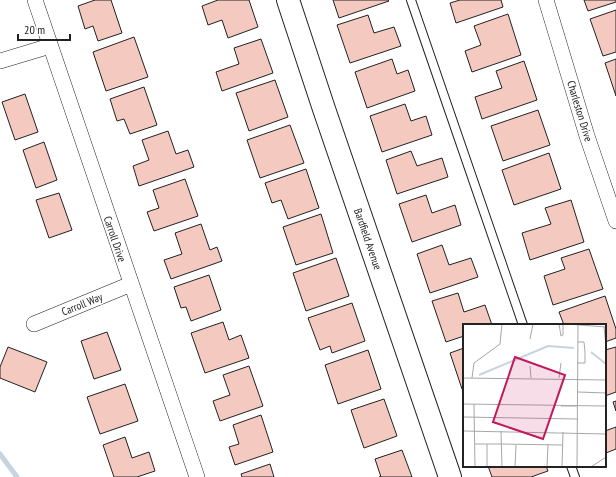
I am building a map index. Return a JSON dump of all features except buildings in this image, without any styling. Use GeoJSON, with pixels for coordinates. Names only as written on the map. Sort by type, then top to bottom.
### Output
{"type":"FeatureCollection","features":[{"type":"Feature","properties":{"kind":"street","name":"Carroll Drive"},"geometry":{"type":"LineString","coordinates":[[35,0],[197,477]]}},
{"type":"Feature","properties":{"kind":"street","name":"Bardfield Avenue"},"geometry":{"type":"LineString","coordinates":[[288,0],[450,477]]}},
{"type":"Feature","properties":{"kind":"street","name":"Charleston Drive"},"geometry":{"type":"LineString","coordinates":[[546,0],[587,136],[616,221]]}},
{"type":"Feature","properties":{"kind":"street"},"geometry":{"type":"LineString","coordinates":[[0,61],[50,46]]}},
{"type":"Feature","properties":{"kind":"street","name":"Carroll Way"},"geometry":{"type":"LineString","coordinates":[[34,324],[131,284]]}},
{"type":"Feature","properties":{"kind":"lane"},"geometry":{"type":"LineString","coordinates":[[411,0],[523,324]]}},
{"type":"Feature","properties":{"kind":"lane"},"geometry":{"type":"LineString","coordinates":[[571,467],[575,477]]}},
{"type":"Feature","properties":{"kind":"waterway"},"geometry":{"type":"LineString","coordinates":[[0,454],[17,477]]}}]}
